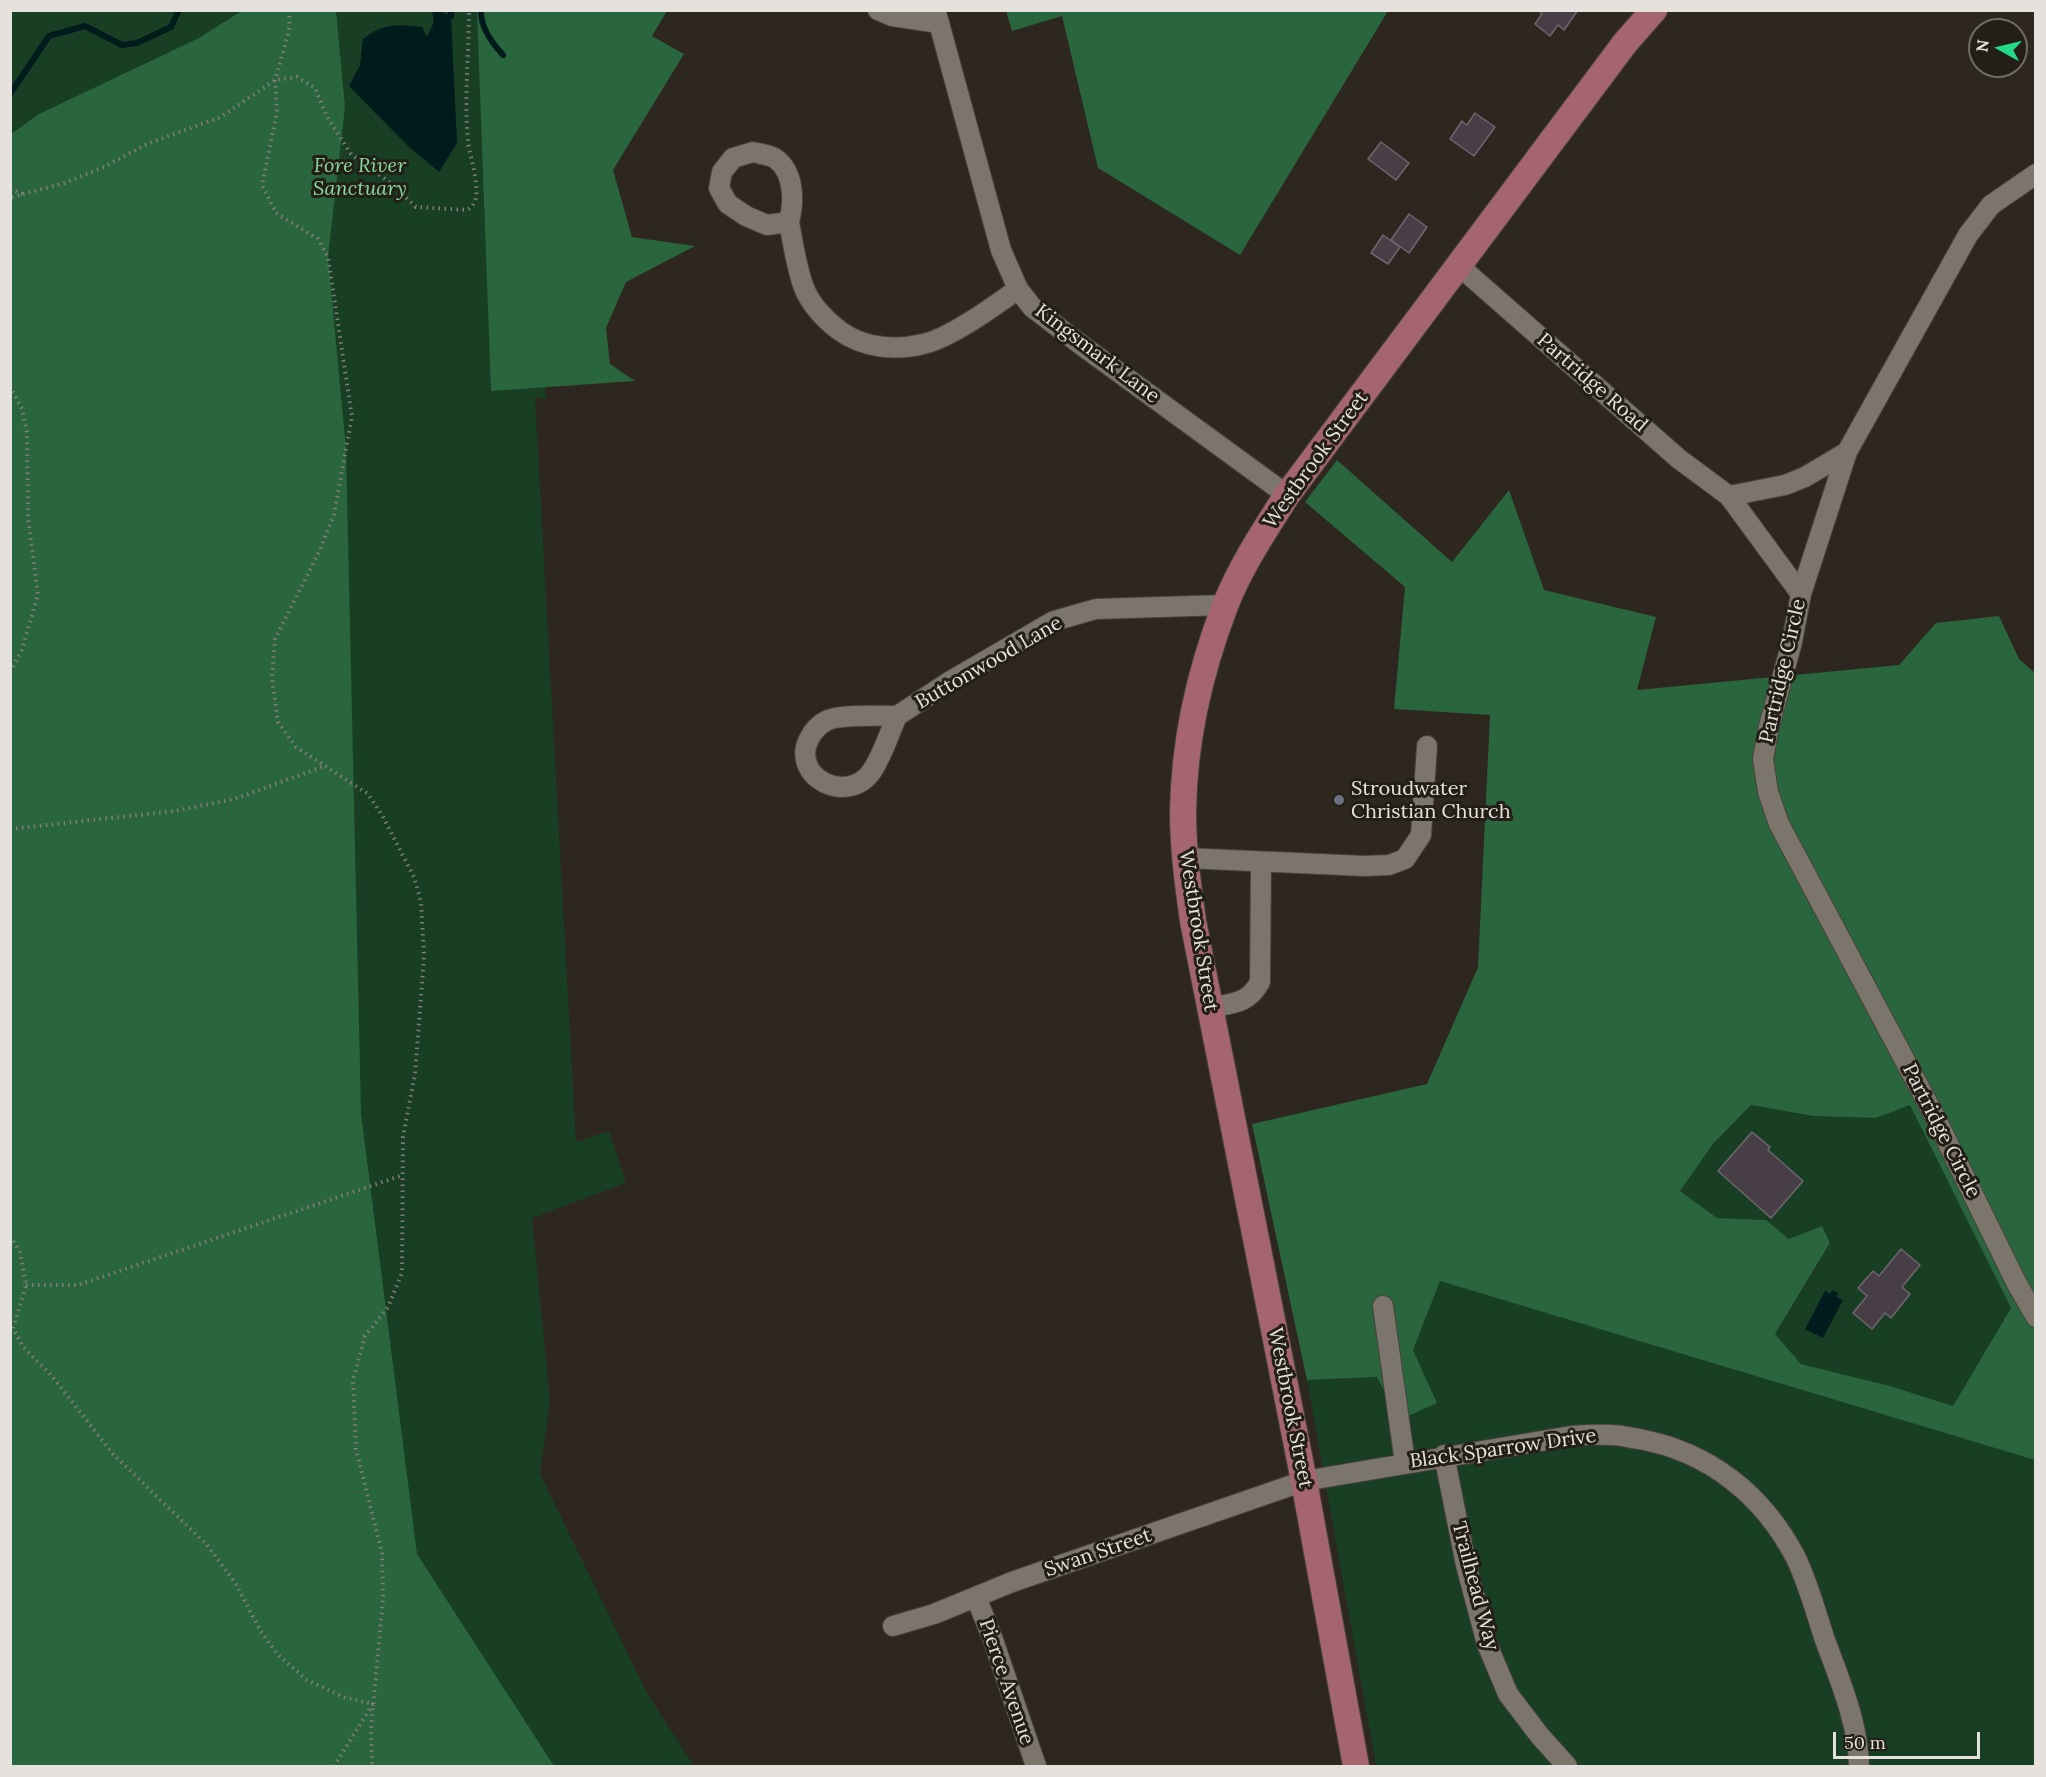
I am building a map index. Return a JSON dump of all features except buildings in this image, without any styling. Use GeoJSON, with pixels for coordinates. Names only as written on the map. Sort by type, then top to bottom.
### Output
{"type":"FeatureCollection","features":[{"type":"Feature","properties":{"kind":"main road","name":"Westbrook Street"},"geometry":{"type":"LineString","coordinates":[[1356,1767],[1304,1480],[1193,921],[1185,858],[1184,811],[1192,720],[1225,605],[1256,545],[1287,495],[1625,43],[1654,10]]}},
{"type":"Feature","properties":{"kind":"street","name":"Kingsmark Lane"},"geometry":{"type":"LineString","coordinates":[[878,10],[892,16],[937,17],[1001,250],[1018,289],[1032,307],[1071,338],[1287,495]]}},
{"type":"Feature","properties":{"kind":"street","name":"Partridge Circle"},"geometry":{"type":"LineString","coordinates":[[2036,174],[1991,205],[1968,235],[1848,452],[1801,594],[1792,642],[1769,726],[1763,759],[1767,792],[1779,824],[1934,1115],[2016,1282],[2036,1317]]}},
{"type":"Feature","properties":{"kind":"street"},"geometry":{"type":"LineString","coordinates":[[789,222],[803,286],[818,310],[833,326],[850,338],[874,346],[897,347],[925,344],[953,331],[1018,289]]}},
{"type":"Feature","properties":{"kind":"street","name":"Partridge Road"},"geometry":{"type":"LineString","coordinates":[[1458,266],[1679,459],[1729,496],[1801,594]]}},
{"type":"Feature","properties":{"kind":"street"},"geometry":{"type":"LineString","coordinates":[[1729,496],[1785,485],[1805,477],[1848,452]]}},
{"type":"Feature","properties":{"kind":"street","name":"Buttonwood Lane"},"geometry":{"type":"LineString","coordinates":[[897,716],[949,682],[1054,621],[1096,609],[1225,605]]}},
{"type":"Feature","properties":{"kind":"street"},"geometry":{"type":"LineString","coordinates":[[897,716],[871,772],[858,784],[836,788],[814,776],[806,762],[806,745],[813,730],[828,720],[897,716]]}},
{"type":"Feature","properties":{"kind":"street"},"geometry":{"type":"LineString","coordinates":[[1185,858],[1373,866],[1389,865],[1405,859],[1421,835],[1427,746]]}},
{"type":"Feature","properties":{"kind":"street"},"geometry":{"type":"LineString","coordinates":[[1209,1008],[1242,1001],[1254,993],[1260,981],[1261,862]]}},
{"type":"Feature","properties":{"kind":"street"},"geometry":{"type":"LineString","coordinates":[[1383,1306],[1405,1463]]}},
{"type":"Feature","properties":{"kind":"street","name":"Black Sparrow Drive"},"geometry":{"type":"LineString","coordinates":[[1304,1480],[1444,1455],[1571,1436],[1614,1435],[1658,1443],[1694,1455],[1723,1472],[1749,1494],[1775,1525],[1796,1560],[1849,1706],[1858,1748],[1859,1767]]}},
{"type":"Feature","properties":{"kind":"street","name":"Trailhead Way"},"geometry":{"type":"LineString","coordinates":[[1444,1455],[1466,1565],[1487,1644],[1508,1694],[1567,1767]]}},
{"type":"Feature","properties":{"kind":"street","name":"Swan Street"},"geometry":{"type":"LineString","coordinates":[[893,1626],[934,1614],[1304,1480]]}},
{"type":"Feature","properties":{"kind":"street","name":"Pierce Avenue"},"geometry":{"type":"LineString","coordinates":[[976,1597],[1036,1767]]}},
{"type":"Feature","properties":{"kind":"path"},"geometry":{"type":"LineString","coordinates":[[290,10],[289,31],[275,80],[278,112],[262,185],[276,213],[318,238],[328,257],[352,417],[334,514],[320,550],[275,639],[272,679],[278,722],[296,747],[368,794],[382,815],[414,877],[421,902],[424,957],[415,1074],[403,1137],[402,1273],[388,1307],[365,1336],[353,1380],[356,1449],[382,1553],[383,1599],[371,1729],[372,1767]]}},
{"type":"Feature","properties":{"kind":"path"},"geometry":{"type":"LineString","coordinates":[[10,198],[62,184],[104,167],[147,144],[221,117],[275,80],[297,77],[315,88],[326,116],[351,154],[392,184],[416,207],[467,210],[476,201],[476,177],[468,142],[469,10]]}},
{"type":"Feature","properties":{"kind":"path"},"geometry":{"type":"LineString","coordinates":[[10,189],[23,194]]}},
{"type":"Feature","properties":{"kind":"path"},"geometry":{"type":"LineString","coordinates":[[10,386],[22,409],[27,433],[28,518],[38,594],[22,650],[10,672]]}},
{"type":"Feature","properties":{"kind":"path"},"geometry":{"type":"LineString","coordinates":[[10,829],[175,811],[234,799],[325,766]]}},
{"type":"Feature","properties":{"kind":"path"},"geometry":{"type":"LineString","coordinates":[[26,1285],[78,1284],[403,1175]]}},
{"type":"Feature","properties":{"kind":"path"},"geometry":{"type":"LineString","coordinates":[[10,1236],[20,1252],[26,1285],[13,1328],[23,1347],[51,1375],[112,1454],[207,1545],[236,1584],[260,1630],[278,1655],[307,1680],[346,1698],[373,1704]]}},
{"type":"Feature","properties":{"kind":"path"},"geometry":{"type":"LineString","coordinates":[[334,1767],[373,1704]]}},
{"type":"Feature","properties":{"kind":"green space"},"geometry":{"type":"Polygon","coordinates":[[[243,10],[336,11],[345,107],[328,257],[346,449],[361,1113],[417,1554],[554,1766],[11,1766],[11,134],[39,114],[199,38],[243,10]]]}},
{"type":"Feature","properties":{"kind":"green space"},"geometry":{"type":"Polygon","coordinates":[[[1006,10],[1388,11],[1240,255],[1098,168],[1062,16],[1012,31],[1006,10]]]}},
{"type":"Feature","properties":{"kind":"green space","name":"Fore River Sanctuary"},"geometry":{"type":"Polygon","coordinates":[[[11,11],[520,11],[546,399],[535,397],[576,1142],[609,1131],[626,1183],[532,1218],[550,1401],[540,1474],[647,1693],[694,1766],[11,1766],[11,11]]]}},
{"type":"Feature","properties":{"kind":"green space"},"geometry":{"type":"Polygon","coordinates":[[[477,11],[667,11],[652,36],[684,54],[613,170],[632,237],[695,246],[626,282],[606,328],[610,364],[635,381],[491,391],[477,11]]]}},
{"type":"Feature","properties":{"kind":"green space"},"geometry":{"type":"Polygon","coordinates":[[[1337,460],[1452,562],[1509,490],[1544,590],[1656,617],[1637,690],[1899,665],[1936,623],[1999,616],[2019,659],[2035,673],[2035,1460],[1440,1281],[1413,1350],[1437,1403],[1399,1420],[1377,1377],[1307,1380],[1252,1124],[1427,1084],[1478,967],[1490,715],[1394,709],[1405,587],[1305,502],[1337,460]],[[1751,1105],[1713,1144],[1680,1191],[1717,1218],[1766,1220],[1789,1239],[1822,1226],[1830,1243],[1775,1334],[1801,1364],[1890,1386],[1953,1406],[2011,1308],[1910,1105],[1876,1118],[1813,1116],[1751,1105]]]}},
{"type":"Feature","properties":{"kind":"green space"},"geometry":{"type":"Polygon","coordinates":[[[1910,1104],[2011,1308],[1953,1406],[1890,1386],[1801,1364],[1775,1334],[1830,1244],[1822,1226],[1789,1239],[1766,1220],[1717,1218],[1680,1191],[1713,1144],[1751,1105],[1813,1116],[1875,1118],[1910,1104]]]}},
{"type":"Feature","properties":{"kind":"green space"},"geometry":{"type":"Polygon","coordinates":[[[1439,1280],[2035,1460],[2035,1766],[1376,1766],[1307,1380],[1377,1377],[1437,1403],[1413,1350],[1439,1280]]]}},
{"type":"Feature","properties":{"kind":"water"},"geometry":{"type":"Polygon","coordinates":[[[432,11],[451,16],[457,143],[439,172],[407,145],[349,86],[360,65],[363,39],[384,27],[398,25],[422,27],[427,37],[434,22],[432,11]]]}},
{"type":"Feature","properties":{"kind":"water"},"geometry":{"type":"Polygon","coordinates":[[[1832,1290],[1838,1293],[1837,1297],[1843,1300],[1823,1338],[1805,1329],[1825,1291],[1830,1294],[1832,1290]]]}},
{"type":"Feature","properties":{"kind":"waterway"},"geometry":{"type":"LineString","coordinates":[[10,94],[49,36],[85,26],[122,45],[137,43],[171,27],[179,10]]}},
{"type":"Feature","properties":{"kind":"waterway"},"geometry":{"type":"LineString","coordinates":[[451,10],[451,16]]}},
{"type":"Feature","properties":{"kind":"waterway"},"geometry":{"type":"LineString","coordinates":[[481,10],[482,23],[491,40],[503,55]]}},
{"type":"Feature","properties":{"kind":"place","name":"Stroudwater Christian Church"},"geometry":{"type":"Point","coordinates":[1339,800]}}]}
